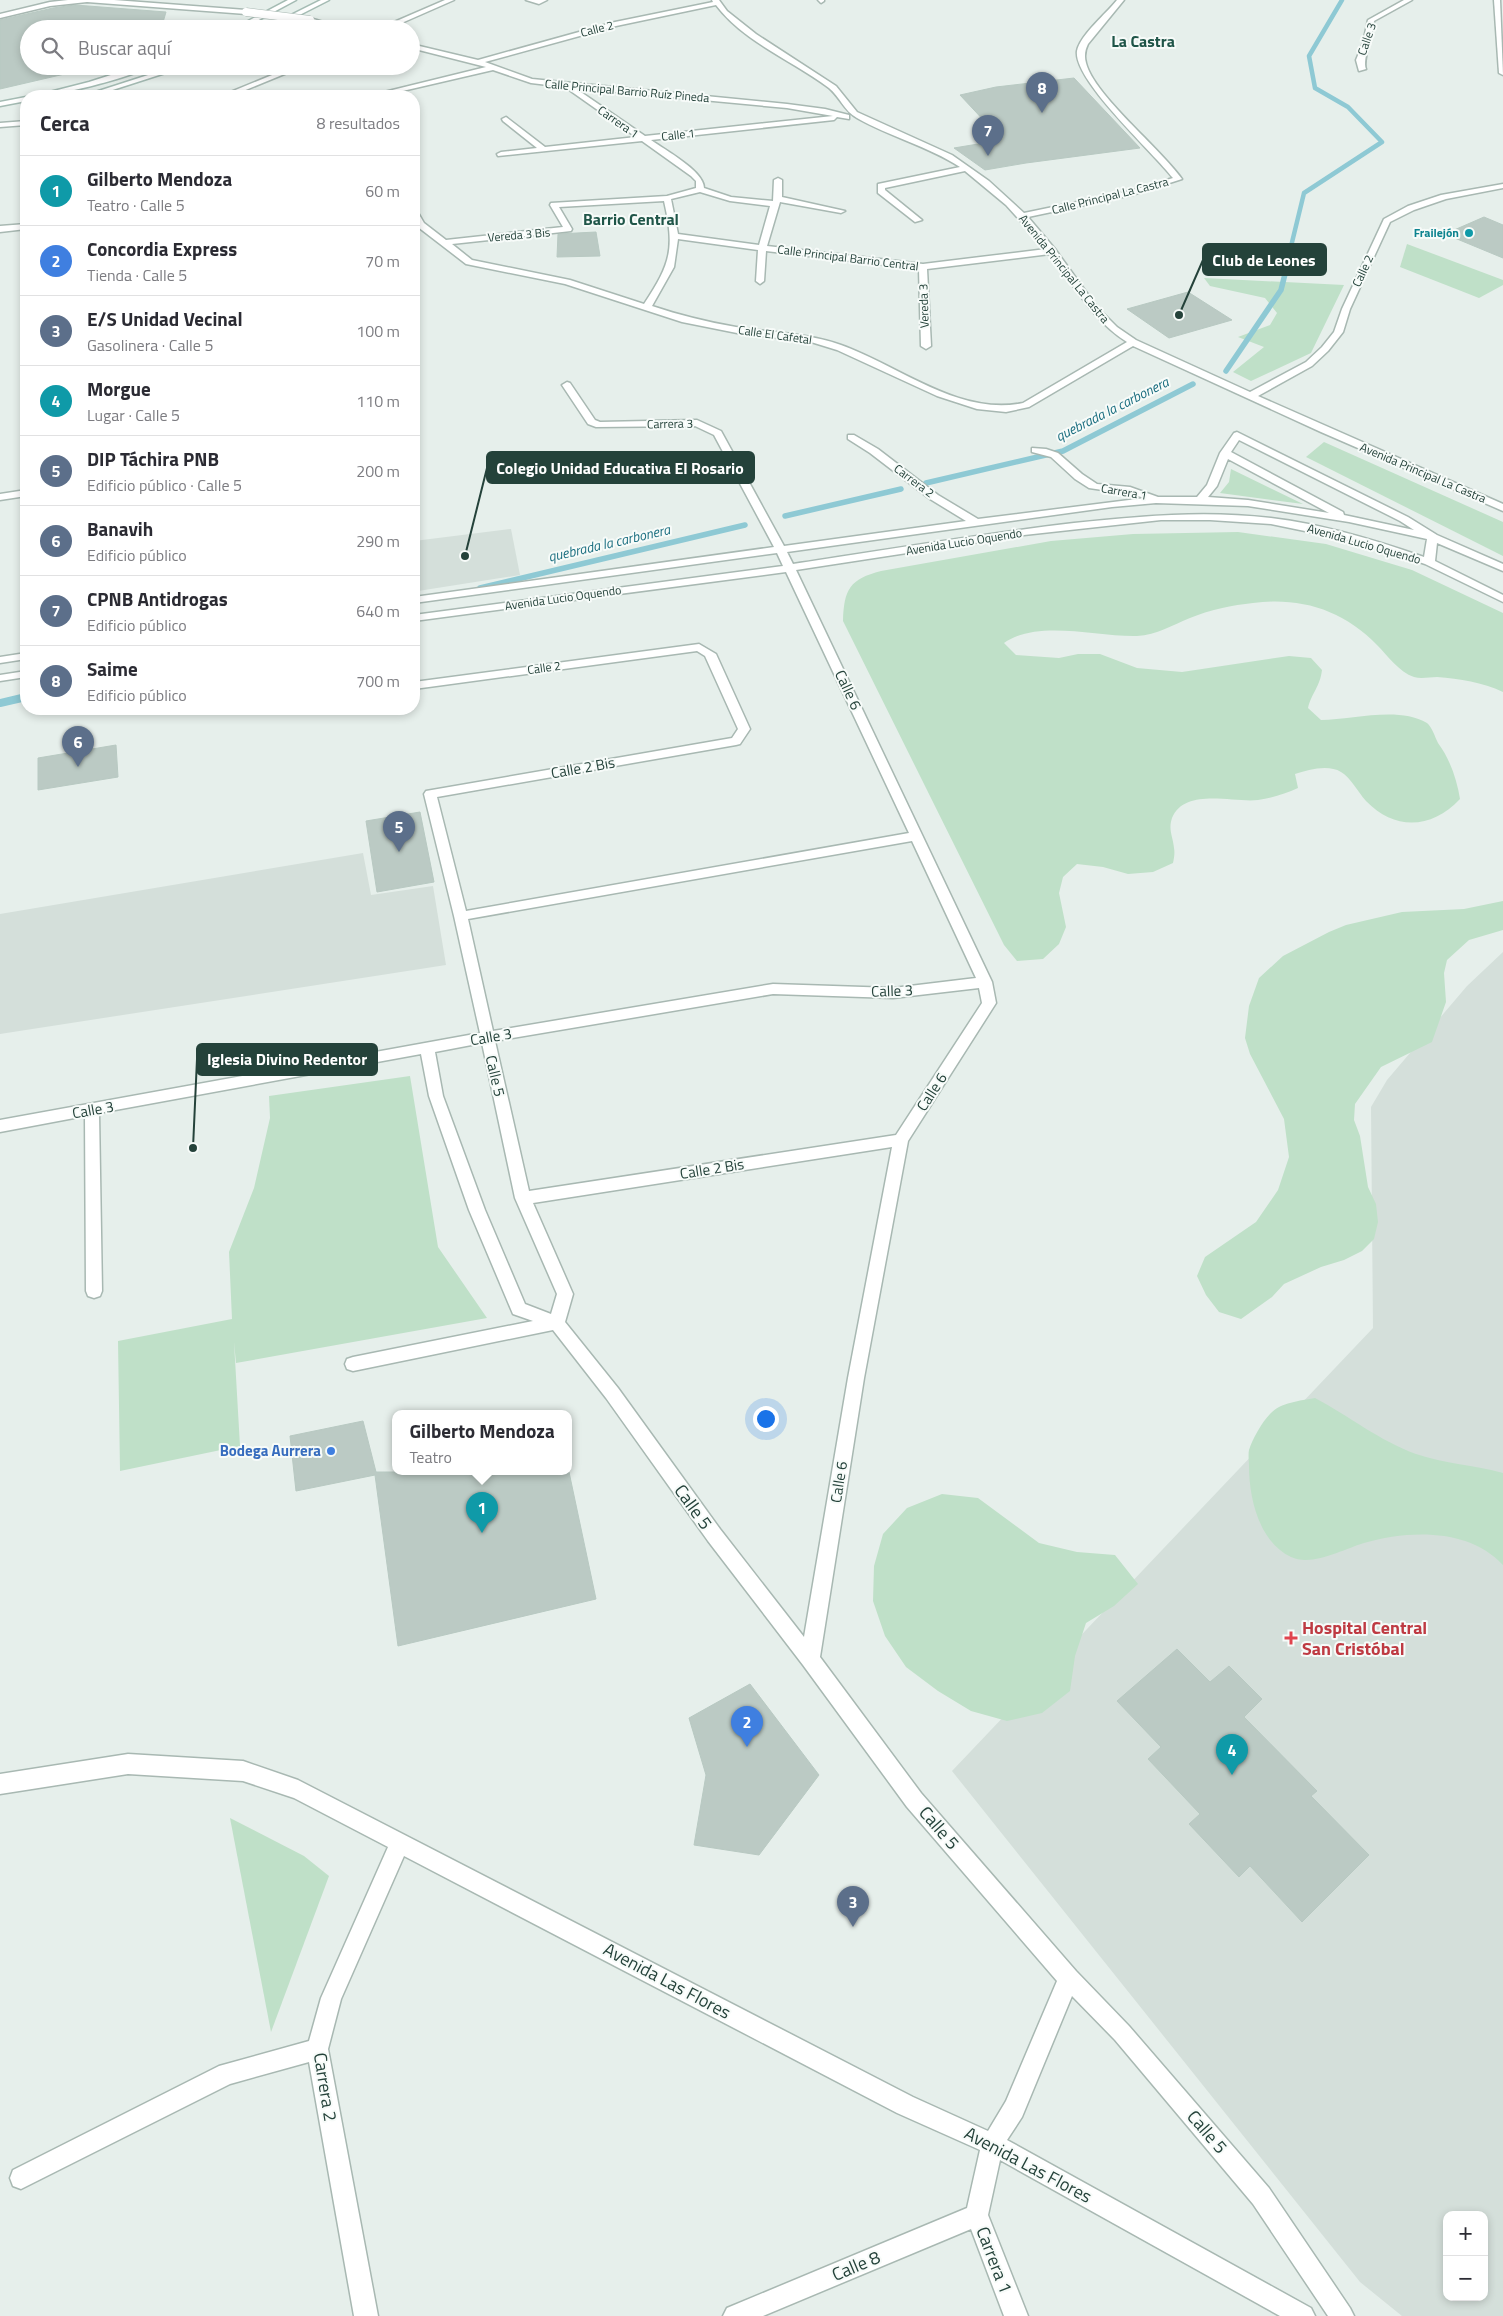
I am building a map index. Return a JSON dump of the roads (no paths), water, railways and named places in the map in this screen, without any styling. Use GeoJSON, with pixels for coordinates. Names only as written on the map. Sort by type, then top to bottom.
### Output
{"type":"FeatureCollection","features":[{"type":"Feature","properties":{"kind":"street"},"geometry":{"type":"LineString","coordinates":[[0,16],[58,2],[87,0],[246,12],[310,20]]}},
{"type":"Feature","properties":{"kind":"street"},"geometry":{"type":"LineString","coordinates":[[253,20],[292,0]]}},
{"type":"Feature","properties":{"kind":"street"},"geometry":{"type":"LineString","coordinates":[[285,20],[326,0]]}},
{"type":"Feature","properties":{"kind":"street"},"geometry":{"type":"LineString","coordinates":[[403,20],[451,0]]}},
{"type":"Feature","properties":{"kind":"street"},"geometry":{"type":"LineString","coordinates":[[529,0],[539,2],[544,0]]}},
{"type":"Feature","properties":{"kind":"street","name":"Calle Principal La Castra"},"geometry":{"type":"LineString","coordinates":[[1022,216],[1132,193],[1178,179],[1166,162],[1101,95],[1083,70],[1080,61],[1082,50],[1093,33],[1121,0]]}},
{"type":"Feature","properties":{"kind":"street","name":"Calle 3"},"geometry":{"type":"LineString","coordinates":[[1362,69],[1359,63],[1361,52],[1366,46],[1371,20],[1409,0]]}},
{"type":"Feature","properties":{"kind":"street"},"geometry":{"type":"LineString","coordinates":[[1497,0],[1503,73]]}},
{"type":"Feature","properties":{"kind":"street","name":"Avenida Principal La Castra"},"geometry":{"type":"LineString","coordinates":[[716,1],[748,32],[816,75],[836,91],[856,116],[924,144],[966,168],[1022,216],[1052,250],[1100,315],[1112,328],[1133,342],[1503,508]]}},
{"type":"Feature","properties":{"kind":"street","name":"Calle 2"},"geometry":{"type":"LineString","coordinates":[[478,62],[606,27],[716,1]]}},
{"type":"Feature","properties":{"kind":"street","name":"Calle Principal Barrio Ruíz Pineda"},"geometry":{"type":"LineString","coordinates":[[420,48],[478,62],[531,81],[825,111],[846,117]]}},
{"type":"Feature","properties":{"kind":"street"},"geometry":{"type":"LineString","coordinates":[[398,90],[492,68]]}},
{"type":"Feature","properties":{"kind":"street"},"geometry":{"type":"LineString","coordinates":[[64,90],[119,75]]}},
{"type":"Feature","properties":{"kind":"street"},"geometry":{"type":"LineString","coordinates":[[106,90],[155,75]]}},
{"type":"Feature","properties":{"kind":"street"},"geometry":{"type":"LineString","coordinates":[[240,90],[278,75]]}},
{"type":"Feature","properties":{"kind":"street","name":"Carrera 1"},"geometry":{"type":"LineString","coordinates":[[568,86],[694,174],[700,181],[700,189]]}},
{"type":"Feature","properties":{"kind":"street"},"geometry":{"type":"LineString","coordinates":[[0,104],[20,100]]}},
{"type":"Feature","properties":{"kind":"street","name":"Calle 1"},"geometry":{"type":"LineString","coordinates":[[501,154],[856,116]]}},
{"type":"Feature","properties":{"kind":"street"},"geometry":{"type":"LineString","coordinates":[[506,119],[544,150]]}},
{"type":"Feature","properties":{"kind":"street"},"geometry":{"type":"LineString","coordinates":[[0,125],[20,123]]}},
{"type":"Feature","properties":{"kind":"street"},"geometry":{"type":"LineString","coordinates":[[918,220],[881,191],[881,186],[966,168]]}},
{"type":"Feature","properties":{"kind":"street"},"geometry":{"type":"LineString","coordinates":[[760,281],[762,248],[777,201],[778,180]]}},
{"type":"Feature","properties":{"kind":"street","name":"Calle 2"},"geometry":{"type":"LineString","coordinates":[[1250,396],[1309,364],[1338,332],[1346,308],[1387,222],[1410,208],[1444,197],[1503,186]]}},
{"type":"Feature","properties":{"kind":"street"},"geometry":{"type":"LineString","coordinates":[[646,308],[670,268],[673,255],[674,236],[667,198],[700,189],[730,199],[777,201],[841,211]]}},
{"type":"Feature","properties":{"kind":"street","name":"Vereda 3 Bis"},"geometry":{"type":"LineString","coordinates":[[442,243],[568,229],[554,205],[667,198]]}},
{"type":"Feature","properties":{"kind":"street","name":"Calle El Cafetal"},"geometry":{"type":"LineString","coordinates":[[420,223],[442,243],[469,262],[567,282],[646,308],[707,324],[812,339],[840,348],[940,394],[977,406],[1006,409],[1026,406],[1096,362],[1133,342]]}},
{"type":"Feature","properties":{"kind":"street"},"geometry":{"type":"LineString","coordinates":[[0,229],[20,227]]}},
{"type":"Feature","properties":{"kind":"street","name":"Calle Principal Barrio Central"},"geometry":{"type":"LineString","coordinates":[[674,236],[923,267],[1052,250]]}},
{"type":"Feature","properties":{"kind":"street","name":"Vereda 3"},"geometry":{"type":"LineString","coordinates":[[923,267],[926,346]]}},
{"type":"Feature","properties":{"kind":"street","name":"Carrera 3"},"geometry":{"type":"LineString","coordinates":[[567,385],[591,422],[599,425],[698,423],[718,433],[781,550]]}},
{"type":"Feature","properties":{"kind":"street"},"geometry":{"type":"LineString","coordinates":[[1200,500],[1212,486],[1225,453],[1237,435],[1404,519],[1433,537],[1429,562]]}},
{"type":"Feature","properties":{"kind":"street","name":"Carrera 2"},"geometry":{"type":"LineString","coordinates":[[851,437],[874,450],[934,497],[977,523]]}},
{"type":"Feature","properties":{"kind":"street","name":"Carrera 1"},"geometry":{"type":"LineString","coordinates":[[1036,450],[1049,451],[1056,455],[1081,480],[1094,486],[1129,490],[1164,500]]}},
{"type":"Feature","properties":{"kind":"street"},"geometry":{"type":"LineString","coordinates":[[1225,453],[1349,519],[1366,541]]}},
{"type":"Feature","properties":{"kind":"street"},"geometry":{"type":"LineString","coordinates":[[0,497],[20,494]]}},
{"type":"Feature","properties":{"kind":"street","name":"Avenida Lucio Oquendo"},"geometry":{"type":"LineString","coordinates":[[420,599],[1112,504],[1164,500],[1248,503],[1349,519],[1433,537],[1503,568]]}},
{"type":"Feature","properties":{"kind":"street","name":"Avenida Lucio Oquendo"},"geometry":{"type":"LineString","coordinates":[[420,617],[790,568],[1024,532],[1161,517],[1210,517],[1271,521],[1366,541],[1429,562],[1503,599]]}},
{"type":"Feature","properties":{"kind":"street"},"geometry":{"type":"LineString","coordinates":[[781,550],[790,568]]}},
{"type":"Feature","properties":{"kind":"street","name":"Calle 6"},"geometry":{"type":"LineString","coordinates":[[790,568],[985,982],[989,1003],[901,1140],[856,1378],[810,1660]]}},
{"type":"Feature","properties":{"kind":"street","name":"Calle 2"},"geometry":{"type":"LineString","coordinates":[[420,684],[698,647],[710,654],[744,729],[736,741]]}},
{"type":"Feature","properties":{"kind":"street"},"geometry":{"type":"LineString","coordinates":[[0,660],[20,657]]}},
{"type":"Feature","properties":{"kind":"street"},"geometry":{"type":"LineString","coordinates":[[0,678],[20,675]]}},
{"type":"Feature","properties":{"kind":"street","name":"Calle 2 Bis"},"geometry":{"type":"LineString","coordinates":[[430,794],[736,741]]}},
{"type":"Feature","properties":{"kind":"street","name":"Calle 5"},"geometry":{"type":"LineString","coordinates":[[430,794],[461,916],[486,1037],[523,1198],[566,1294],[557,1323],[612,1393],[714,1535],[914,1800],[1070,1978],[1122,2033],[1261,2196],[1342,2316]]}},
{"type":"Feature","properties":{"kind":"street"},"geometry":{"type":"LineString","coordinates":[[461,916],[917,836]]}},
{"type":"Feature","properties":{"kind":"street","name":"Calle 3"},"geometry":{"type":"LineString","coordinates":[[0,1126],[486,1037],[773,989],[892,993],[985,982]]}},
{"type":"Feature","properties":{"kind":"street"},"geometry":{"type":"LineString","coordinates":[[427,1049],[436,1096],[477,1210],[519,1309],[557,1323]]}},
{"type":"Feature","properties":{"kind":"street"},"geometry":{"type":"LineString","coordinates":[[92,1110],[94,1291]]}},
{"type":"Feature","properties":{"kind":"street","name":"Calle 2 Bis"},"geometry":{"type":"LineString","coordinates":[[523,1198],[901,1140]]}},
{"type":"Feature","properties":{"kind":"street"},"geometry":{"type":"LineString","coordinates":[[353,1364],[557,1323]]}},
{"type":"Feature","properties":{"kind":"street","name":"Avenida Las Flores"},"geometry":{"type":"LineString","coordinates":[[0,1784],[128,1764],[243,1771],[298,1790],[906,2105],[992,2144],[1303,2316]]}},
{"type":"Feature","properties":{"kind":"street","name":"Carrera 2"},"geometry":{"type":"LineString","coordinates":[[366,2316],[317,2049],[331,1998],[400,1842]]}},
{"type":"Feature","properties":{"kind":"street"},"geometry":{"type":"LineString","coordinates":[[992,2144],[1014,2109],[1070,1978]]}},
{"type":"Feature","properties":{"kind":"street"},"geometry":{"type":"LineString","coordinates":[[21,2178],[227,2074],[317,2049]]}},
{"type":"Feature","properties":{"kind":"street","name":"Carrera 1"},"geometry":{"type":"LineString","coordinates":[[992,2144],[978,2216],[1016,2316]]}},
{"type":"Feature","properties":{"kind":"street","name":"Calle 8"},"geometry":{"type":"LineString","coordinates":[[735,2316],[978,2216]]}},
{"type":"Feature","properties":{"kind":"waterway","name":"quebrada la carbonera"},"geometry":{"type":"LineString","coordinates":[[1286,267],[1304,193],[1382,142],[1348,107],[1315,88],[1309,56],[1342,0]]}},
{"type":"Feature","properties":{"kind":"waterway","name":"quebrada la carbonera"},"geometry":{"type":"LineString","coordinates":[[1226,371],[1281,290],[1287,266]]}},
{"type":"Feature","properties":{"kind":"waterway","name":"quebrada la carbonera"},"geometry":{"type":"LineString","coordinates":[[926,483],[1063,451],[1193,384]]}},
{"type":"Feature","properties":{"kind":"waterway","name":"quebrada la carbonera"},"geometry":{"type":"LineString","coordinates":[[785,516],[901,489]]}},
{"type":"Feature","properties":{"kind":"waterway","name":"quebrada la carbonera"},"geometry":{"type":"LineString","coordinates":[[480,588],[745,525]]}},
{"type":"Feature","properties":{"kind":"waterway","name":"quebrada la carbonera"},"geometry":{"type":"LineString","coordinates":[[0,703],[20,698]]}},
{"type":"Feature","properties":{"kind":"place","name":"Saime"},"geometry":{"type":"Point","coordinates":[1042,113]}},
{"type":"Feature","properties":{"kind":"place","name":"CPNB Antidrogas"},"geometry":{"type":"Point","coordinates":[988,156]}},
{"type":"Feature","properties":{"kind":"place","name":"Frailejón"},"geometry":{"type":"Point","coordinates":[1469,233]}},
{"type":"Feature","properties":{"kind":"place","name":"Club de Leones"},"geometry":{"type":"Point","coordinates":[1179,315]}},
{"type":"Feature","properties":{"kind":"place","name":"Colegio Unidad Educativa El Rosario"},"geometry":{"type":"Point","coordinates":[465,556]}},
{"type":"Feature","properties":{"kind":"place","name":"Banavih"},"geometry":{"type":"Point","coordinates":[78,767]}},
{"type":"Feature","properties":{"kind":"place","name":"DIP Táchira PNB"},"geometry":{"type":"Point","coordinates":[399,852]}},
{"type":"Feature","properties":{"kind":"place","name":"Iglesia Divino Redentor"},"geometry":{"type":"Point","coordinates":[193,1148]}},
{"type":"Feature","properties":{"kind":"place","name":"Bodega Aurrera"},"geometry":{"type":"Point","coordinates":[331,1451]}},
{"type":"Feature","properties":{"kind":"place","name":"Gilberto Mendoza"},"geometry":{"type":"Point","coordinates":[482,1533]}},
{"type":"Feature","properties":{"kind":"place","name":"Hospital Central San Cristóbal"},"geometry":{"type":"Point","coordinates":[1291,1638]}},
{"type":"Feature","properties":{"kind":"place","name":"Concordia Express"},"geometry":{"type":"Point","coordinates":[747,1747]}},
{"type":"Feature","properties":{"kind":"place","name":"Morgue"},"geometry":{"type":"Point","coordinates":[1232,1775]}},
{"type":"Feature","properties":{"kind":"place","name":"E/S Unidad Vecinal"},"geometry":{"type":"Point","coordinates":[853,1927]}},
{"type":"Feature","properties":{"kind":"district","name":"La Castra"},"geometry":{"type":"Point","coordinates":[1143,41]}},
{"type":"Feature","properties":{"kind":"district","name":"Barrio Central"},"geometry":{"type":"Point","coordinates":[631,219]}}]}
